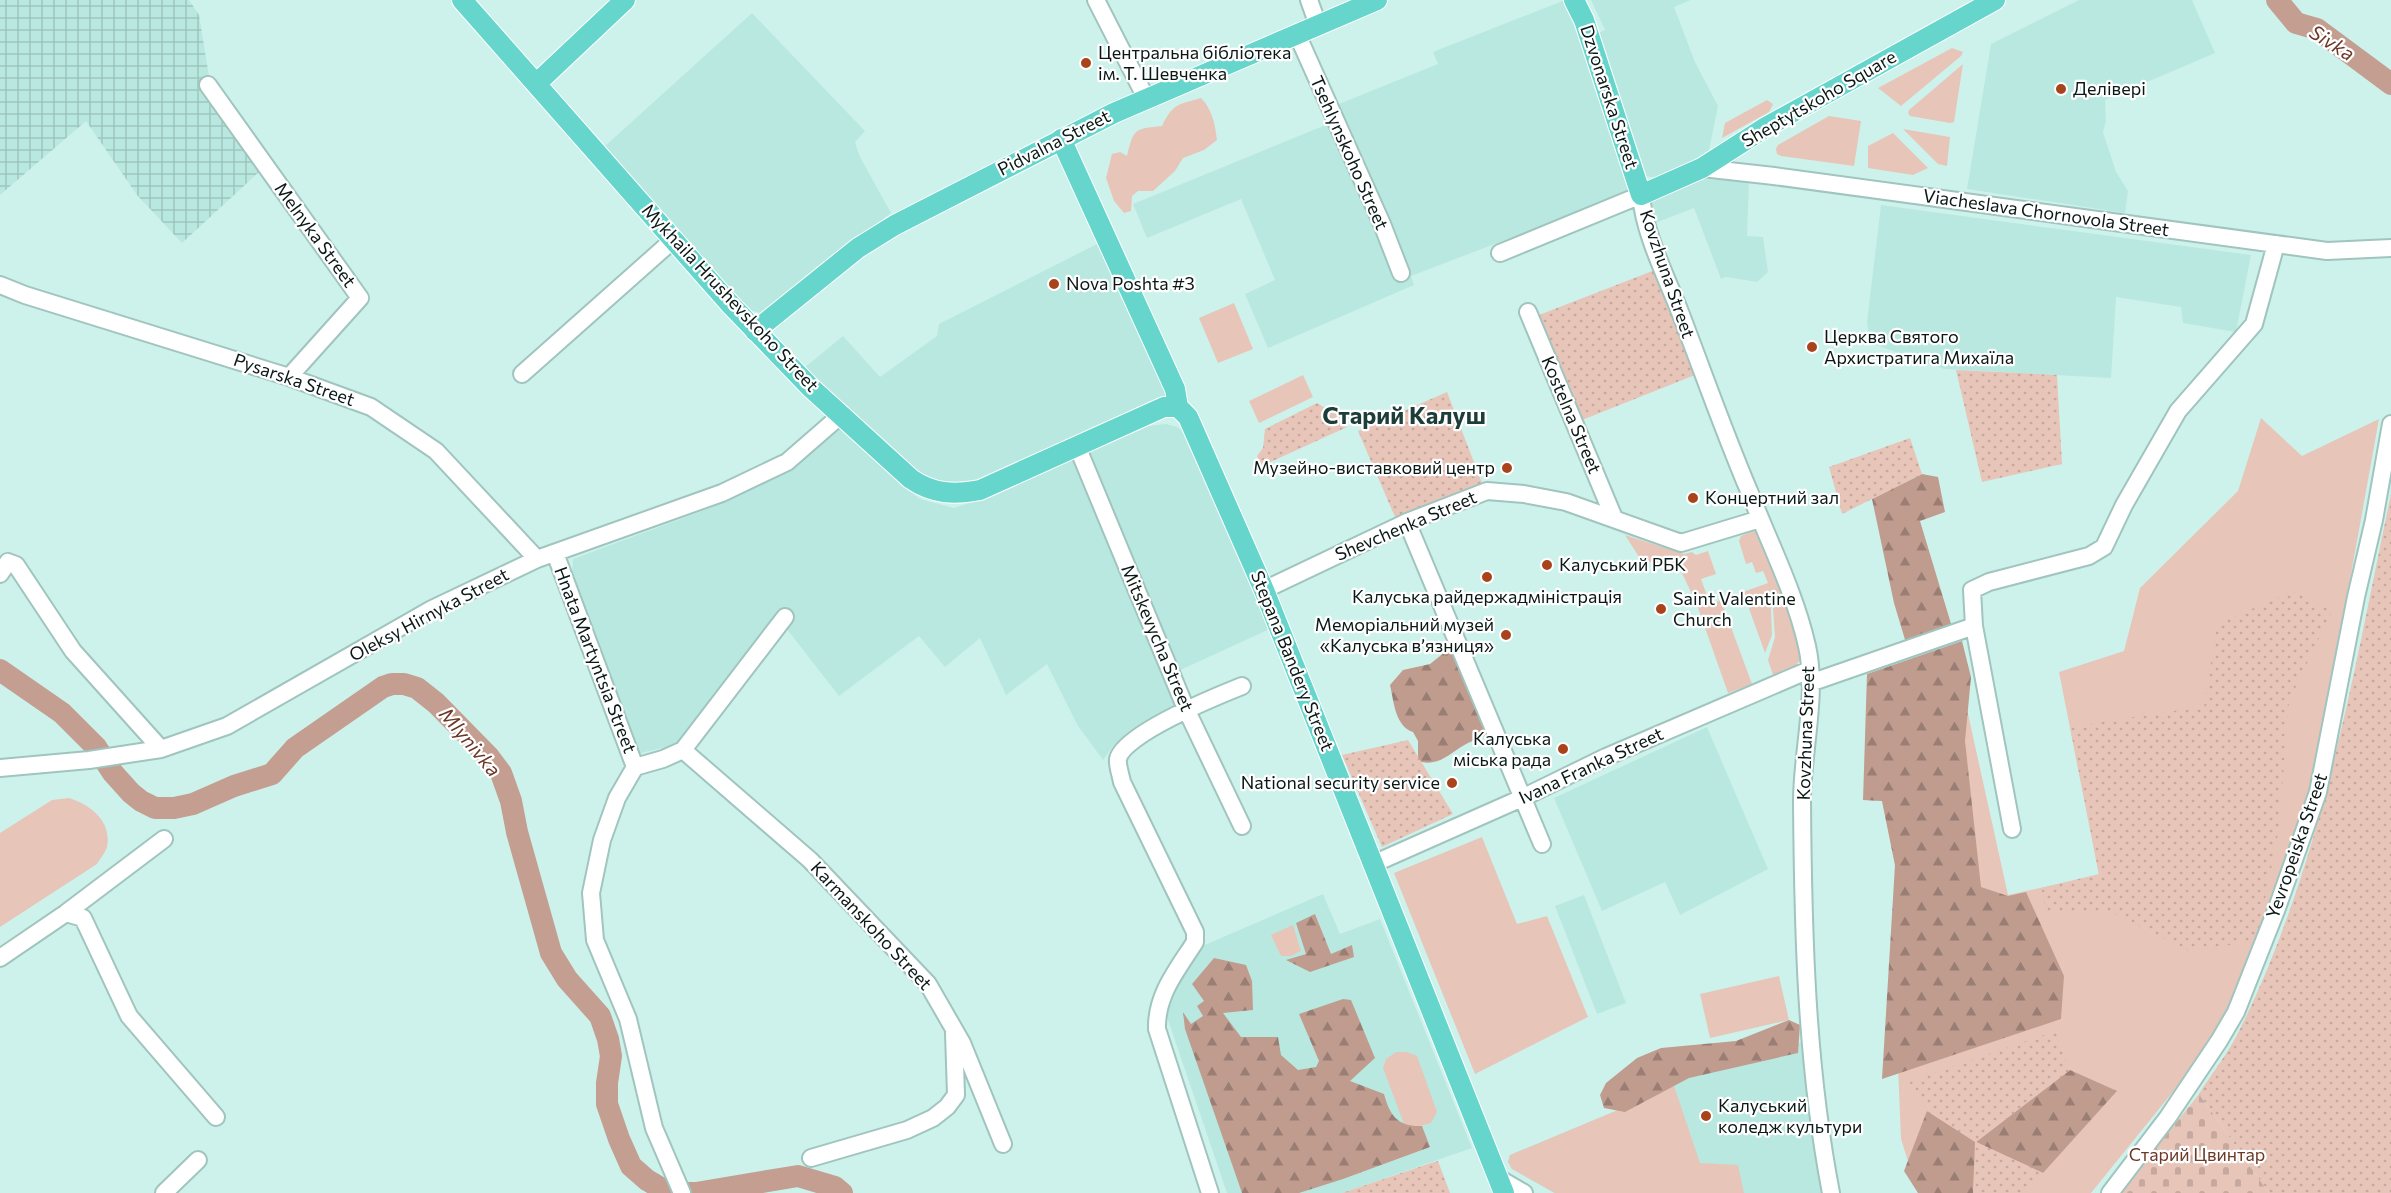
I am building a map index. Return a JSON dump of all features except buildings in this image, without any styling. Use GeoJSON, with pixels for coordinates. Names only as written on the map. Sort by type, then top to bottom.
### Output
{"type":"FeatureCollection","features":[{"type":"Feature","properties":{"kind":"main road","name":"Mykhaila Hrushevskoho Street"},"geometry":{"type":"LineString","coordinates":[[462,0],[755,331],[810,387],[911,479],[925,489],[959,494],[980,490],[1164,407],[1178,406]]}},
{"type":"Feature","properties":{"kind":"main road"},"geometry":{"type":"LineString","coordinates":[[537,83],[625,0]]}},
{"type":"Feature","properties":{"kind":"main road","name":"Pidvalna Street"},"geometry":{"type":"LineString","coordinates":[[755,331],[858,248],[895,225],[1146,98],[1377,0]]}},
{"type":"Feature","properties":{"kind":"main road","name":"Dzvonarska Street"},"geometry":{"type":"LineString","coordinates":[[1574,0],[1584,20],[1641,195]]}},
{"type":"Feature","properties":{"kind":"main road","name":"Sheptytskoho Square"},"geometry":{"type":"LineString","coordinates":[[1641,195],[1702,168],[1766,127],[1995,0]]}},
{"type":"Feature","properties":{"kind":"main road","name":"Stepana Bandery Street"},"geometry":{"type":"LineString","coordinates":[[1061,139],[1175,389],[1178,406],[1188,417],[1264,590],[1501,1186]]}},
{"type":"Feature","properties":{"kind":"street"},"geometry":{"type":"LineString","coordinates":[[1096,0],[1146,98]]}},
{"type":"Feature","properties":{"kind":"street"},"geometry":{"type":"LineString","coordinates":[[1309,0],[1318,25]]}},
{"type":"Feature","properties":{"kind":"street","name":"Tsehlynskoho Street"},"geometry":{"type":"LineString","coordinates":[[1297,34],[1382,224],[1401,273]]}},
{"type":"Feature","properties":{"kind":"street","name":"Melnyka Street"},"geometry":{"type":"LineString","coordinates":[[208,85],[360,298],[289,377]]}},
{"type":"Feature","properties":{"kind":"street","name":"Viacheslava Chornovola Street"},"geometry":{"type":"LineString","coordinates":[[1702,168],[2327,251],[2391,248]]}},
{"type":"Feature","properties":{"kind":"street"},"geometry":{"type":"LineString","coordinates":[[1500,253],[1641,195]]}},
{"type":"Feature","properties":{"kind":"street","name":"Kovzhuna Street"},"geometry":{"type":"LineString","coordinates":[[1641,195],[1643,210],[1660,260],[1798,612],[1808,649],[1810,676],[1802,796],[1806,972],[1819,1133],[1831,1193]]}},
{"type":"Feature","properties":{"kind":"street"},"geometry":{"type":"LineString","coordinates":[[522,374],[673,240]]}},
{"type":"Feature","properties":{"kind":"street"},"geometry":{"type":"LineString","coordinates":[[2013,830],[1974,626],[1972,590],[1989,582],[2089,556],[2104,547],[2124,505],[2178,411],[2254,324],[2276,244]]}},
{"type":"Feature","properties":{"kind":"street","name":"Pysarska Street"},"geometry":{"type":"LineString","coordinates":[[0,285],[25,295],[289,377],[371,407],[436,451],[537,559]]}},
{"type":"Feature","properties":{"kind":"street","name":"Kostelna Street"},"geometry":{"type":"LineString","coordinates":[[1528,312],[1614,518]]}},
{"type":"Feature","properties":{"kind":"street","name":"Oleksy Hirnyka Street"},"geometry":{"type":"LineString","coordinates":[[0,768],[89,760],[161,749],[227,726],[432,609],[537,559],[722,493],[787,462],[841,415]]}},
{"type":"Feature","properties":{"kind":"street","name":"Yevropeiska Street"},"geometry":{"type":"LineString","coordinates":[[2110,1193],[2168,1117],[2220,1041],[2236,1012],[2277,908],[2318,792],[2390,436]]}},
{"type":"Feature","properties":{"kind":"street","name":"Mitskevycha Street"},"geometry":{"type":"LineString","coordinates":[[1077,446],[1186,709],[1242,826]]}},
{"type":"Feature","properties":{"kind":"street","name":"Shevchenka Street"},"geometry":{"type":"LineString","coordinates":[[1264,590],[1407,522],[1487,491],[1524,494],[1566,502],[1681,543],[1760,519]]}},
{"type":"Feature","properties":{"kind":"street"},"geometry":{"type":"LineString","coordinates":[[1407,522],[1542,844]]}},
{"type":"Feature","properties":{"kind":"street","name":"Hnata Martyntsia Street"},"geometry":{"type":"LineString","coordinates":[[555,553],[635,767]]}},
{"type":"Feature","properties":{"kind":"street"},"geometry":{"type":"LineString","coordinates":[[0,574],[8,562],[16,565],[73,651],[161,749]]}},
{"type":"Feature","properties":{"kind":"street"},"geometry":{"type":"LineString","coordinates":[[683,750],[785,617]]}},
{"type":"Feature","properties":{"kind":"street","name":"Ivana Franka Street"},"geometry":{"type":"LineString","coordinates":[[1373,864],[1522,798],[1606,757],[1810,676],[1974,626]]}},
{"type":"Feature","properties":{"kind":"street"},"geometry":{"type":"LineString","coordinates":[[1210,1193],[1157,1029],[1160,1000],[1195,942],[1195,932],[1122,782],[1118,759],[1126,745],[1186,709],[1242,686]]}},
{"type":"Feature","properties":{"kind":"street","name":"Hnata Martyntsia Street"},"geometry":{"type":"LineString","coordinates":[[681,1188],[654,1128],[628,1019],[595,940],[591,893],[602,840],[617,798],[635,767],[683,750]]}},
{"type":"Feature","properties":{"kind":"street","name":"Karmanskoho Street"},"geometry":{"type":"LineString","coordinates":[[683,750],[810,860],[928,984],[954,1026],[1003,1144]]}},
{"type":"Feature","properties":{"kind":"street"},"geometry":{"type":"LineString","coordinates":[[0,958],[66,913],[164,839]]}},
{"type":"Feature","properties":{"kind":"street"},"geometry":{"type":"LineString","coordinates":[[66,913],[83,918],[129,1016],[216,1117]]}},
{"type":"Feature","properties":{"kind":"street"},"geometry":{"type":"LineString","coordinates":[[811,1158],[907,1130],[933,1118],[947,1107],[956,1095],[954,1026]]}},
{"type":"Feature","properties":{"kind":"street"},"geometry":{"type":"LineString","coordinates":[[164,1193],[198,1160]]}},
{"type":"Feature","properties":{"kind":"street"},"geometry":{"type":"LineString","coordinates":[[1501,1186],[1524,1193]]}},
{"type":"Feature","properties":{"kind":"shaded area"},"geometry":{"type":"Polygon","coordinates":[[[0,0],[189,0],[199,15],[209,76],[201,84],[259,172],[182,243],[137,195],[86,121],[0,195],[0,0]]]}},
{"type":"Feature","properties":{"kind":"shaded area"},"geometry":{"type":"Polygon","coordinates":[[[1565,0],[1576,19],[1630,187],[1625,194],[1411,276],[1414,285],[1268,348],[1245,294],[1275,280],[1241,199],[1147,238],[1133,204],[1338,120],[1334,106],[1438,64],[1433,52],[1565,0]]]}},
{"type":"Feature","properties":{"kind":"shaded area"},"geometry":{"type":"Polygon","coordinates":[[[1591,0],[1691,0],[1674,7],[1695,62],[1718,106],[1709,150],[1687,164],[1656,178],[1645,176],[1596,34],[1605,30],[1591,0]]]}},
{"type":"Feature","properties":{"kind":"shaded area"},"geometry":{"type":"Polygon","coordinates":[[[2079,0],[2192,0],[2215,53],[2105,100],[2106,121],[2103,132],[2116,172],[2128,191],[2125,213],[1967,189],[1991,44],[2079,0]]]}},
{"type":"Feature","properties":{"kind":"shaded area"},"geometry":{"type":"Polygon","coordinates":[[[752,13],[865,131],[855,142],[860,157],[891,213],[763,313],[748,310],[604,147],[752,13]]]}},
{"type":"Feature","properties":{"kind":"shaded area"},"geometry":{"type":"Polygon","coordinates":[[[1705,179],[1749,182],[1747,236],[1763,237],[1768,272],[1757,282],[1726,277],[1721,279],[1694,208],[1655,223],[1649,204],[1651,200],[1705,179]]]}},
{"type":"Feature","properties":{"kind":"shaded area"},"geometry":{"type":"Polygon","coordinates":[[[1881,205],[2251,255],[2236,332],[2183,323],[2181,307],[2116,297],[2111,378],[1944,369],[1870,343],[1867,322],[1881,205]]]}},
{"type":"Feature","properties":{"kind":"shaded area"},"geometry":{"type":"Polygon","coordinates":[[[1101,242],[1100,247],[1126,306],[1134,309],[1172,394],[969,486],[929,483],[804,368],[843,336],[880,377],[937,336],[939,324],[1101,242]]]}},
{"type":"Feature","properties":{"kind":"shaded area"},"geometry":{"type":"Polygon","coordinates":[[[1166,424],[1177,427],[1185,433],[1272,628],[1176,672],[1084,454],[1149,426],[1166,424]]]}},
{"type":"Feature","properties":{"kind":"shaded area"},"geometry":{"type":"Polygon","coordinates":[[[841,426],[902,486],[920,499],[954,508],[981,499],[1072,458],[1176,706],[1113,746],[1103,760],[1078,726],[1047,664],[1006,695],[980,638],[945,667],[919,636],[839,696],[779,619],[687,737],[670,746],[637,754],[572,579],[573,559],[713,507],[760,485],[791,466],[841,426]]]}},
{"type":"Feature","properties":{"kind":"shaded area"},"geometry":{"type":"Polygon","coordinates":[[[1707,727],[1768,869],[1680,915],[1665,882],[1602,911],[1554,798],[1707,727]]]}},
{"type":"Feature","properties":{"kind":"shaded area"},"geometry":{"type":"Polygon","coordinates":[[[1323,894],[1340,934],[1380,919],[1472,1148],[1342,1193],[1227,1193],[1165,1011],[1200,947],[1323,894]]]}},
{"type":"Feature","properties":{"kind":"shaded area"},"geometry":{"type":"Polygon","coordinates":[[[1584,895],[1626,1003],[1597,1014],[1555,906],[1584,895]]]}},
{"type":"Feature","properties":{"kind":"shaded area","name":"Калуський коледж культури"},"geometry":{"type":"Polygon","coordinates":[[[1803,1042],[1812,1135],[1823,1193],[1554,1193],[1512,1169],[1508,1162],[1510,1155],[1649,1097],[1671,1077],[1803,1042]]]}},
{"type":"Feature","properties":{"kind":"green space"},"geometry":{"type":"Polygon","coordinates":[[[1952,48],[1963,52],[1961,56],[1901,106],[1878,88],[1952,48]]]}},
{"type":"Feature","properties":{"kind":"green space"},"geometry":{"type":"Polygon","coordinates":[[[1963,64],[1954,122],[1910,116],[1909,110],[1963,64]]]}},
{"type":"Feature","properties":{"kind":"green space"},"geometry":{"type":"Polygon","coordinates":[[[1201,98],[1212,117],[1217,140],[1204,150],[1183,158],[1175,171],[1153,191],[1138,191],[1132,196],[1131,211],[1124,213],[1114,201],[1106,178],[1112,154],[1120,152],[1127,156],[1131,140],[1140,129],[1162,126],[1177,106],[1201,98]]]}},
{"type":"Feature","properties":{"kind":"green space"},"geometry":{"type":"Polygon","coordinates":[[[1767,100],[1773,104],[1769,112],[1722,138],[1725,123],[1767,100]]]}},
{"type":"Feature","properties":{"kind":"green space"},"geometry":{"type":"Polygon","coordinates":[[[1829,116],[1861,121],[1854,166],[1777,154],[1778,145],[1829,116]]]}},
{"type":"Feature","properties":{"kind":"green space"},"geometry":{"type":"Polygon","coordinates":[[[1903,129],[1950,137],[1947,166],[1938,164],[1903,129]]]}},
{"type":"Feature","properties":{"kind":"green space"},"geometry":{"type":"Polygon","coordinates":[[[1893,133],[1928,168],[1913,175],[1868,168],[1868,146],[1893,133]]]}},
{"type":"Feature","properties":{"kind":"green space"},"geometry":{"type":"Polygon","coordinates":[[[1655,270],[1695,375],[1582,420],[1539,315],[1655,270]]]}},
{"type":"Feature","properties":{"kind":"green space"},"geometry":{"type":"Polygon","coordinates":[[[1234,303],[1253,349],[1218,363],[1199,318],[1234,303]]]}},
{"type":"Feature","properties":{"kind":"green space"},"geometry":{"type":"Polygon","coordinates":[[[1956,370],[2057,375],[2062,464],[1982,482],[1956,370]]]}},
{"type":"Feature","properties":{"kind":"green space"},"geometry":{"type":"Polygon","coordinates":[[[1303,375],[1313,397],[1259,423],[1249,401],[1303,375]]]}},
{"type":"Feature","properties":{"kind":"green space"},"geometry":{"type":"Polygon","coordinates":[[[1447,392],[1482,483],[1395,517],[1358,431],[1447,392]]]}},
{"type":"Feature","properties":{"kind":"green space"},"geometry":{"type":"Polygon","coordinates":[[[1317,403],[1333,413],[1341,414],[1347,427],[1262,466],[1257,456],[1263,448],[1265,429],[1317,403]]]}},
{"type":"Feature","properties":{"kind":"green space"},"geometry":{"type":"Polygon","coordinates":[[[2261,418],[2302,456],[2379,419],[2313,785],[2257,941],[2223,1020],[2197,1062],[2091,1193],[1918,1193],[1901,1139],[1894,968],[1895,865],[1882,801],[1863,800],[1955,655],[2008,895],[2099,875],[2059,672],[2124,651],[2140,588],[2238,491],[2261,418]]]}},
{"type":"Feature","properties":{"kind":"green space"},"geometry":{"type":"Polygon","coordinates":[[[1910,438],[1922,474],[1842,514],[1829,467],[1910,438]]]}},
{"type":"Feature","properties":{"kind":"green space"},"geometry":{"type":"Polygon","coordinates":[[[1922,474],[1938,477],[1945,512],[1920,521],[1952,627],[1906,643],[1894,603],[1872,499],[1922,474]]]}},
{"type":"Feature","properties":{"kind":"green space"},"geometry":{"type":"Polygon","coordinates":[[[2391,494],[2391,1193],[2269,1193],[2199,1094],[2240,1029],[2269,965],[2293,900],[2332,766],[2391,494]]]}},
{"type":"Feature","properties":{"kind":"green space"},"geometry":{"type":"Polygon","coordinates":[[[1756,530],[1781,593],[1771,608],[1772,635],[1765,653],[1743,592],[1768,583],[1763,571],[1756,573],[1752,562],[1746,564],[1739,541],[1741,536],[1756,530]]]}},
{"type":"Feature","properties":{"kind":"green space"},"geometry":{"type":"Polygon","coordinates":[[[1625,535],[1684,554],[1692,552],[1696,555],[1708,551],[1716,574],[1701,579],[1710,604],[1721,600],[1752,684],[1728,693],[1697,605],[1680,569],[1641,560],[1625,535]]]}},
{"type":"Feature","properties":{"kind":"green space"},"geometry":{"type":"Polygon","coordinates":[[[2293,591],[2332,611],[2289,701],[2279,828],[2257,941],[2189,951],[2109,911],[2046,913],[2041,888],[2099,874],[2070,727],[2204,708],[2217,624],[2293,591]]]}},
{"type":"Feature","properties":{"kind":"green space"},"geometry":{"type":"Polygon","coordinates":[[[1783,596],[1803,657],[1796,665],[1773,675],[1768,660],[1775,637],[1773,609],[1783,596]]]}},
{"type":"Feature","properties":{"kind":"green space"},"geometry":{"type":"Polygon","coordinates":[[[1962,641],[1971,677],[1965,741],[1981,887],[2008,896],[2026,892],[2064,976],[2061,1019],[1882,1079],[1895,865],[1882,801],[1863,800],[1867,674],[1962,641]]]}},
{"type":"Feature","properties":{"kind":"green space"},"geometry":{"type":"Polygon","coordinates":[[[1445,652],[1456,654],[1491,733],[1464,745],[1436,762],[1418,761],[1418,741],[1413,732],[1402,725],[1399,719],[1390,685],[1403,670],[1430,664],[1445,652]]]}},
{"type":"Feature","properties":{"kind":"green space"},"geometry":{"type":"Polygon","coordinates":[[[1408,740],[1453,814],[1382,847],[1342,755],[1408,740]]]}},
{"type":"Feature","properties":{"kind":"green space"},"geometry":{"type":"Polygon","coordinates":[[[69,798],[85,805],[103,822],[108,838],[105,851],[97,864],[0,927],[0,833],[52,800],[69,798]]]}},
{"type":"Feature","properties":{"kind":"green space"},"geometry":{"type":"Polygon","coordinates":[[[1482,837],[1517,924],[1547,916],[1588,1017],[1475,1074],[1394,873],[1482,837]]]}},
{"type":"Feature","properties":{"kind":"green space"},"geometry":{"type":"Polygon","coordinates":[[[1315,914],[1331,954],[1352,945],[1354,957],[1310,972],[1286,960],[1306,954],[1296,923],[1315,914]]]}},
{"type":"Feature","properties":{"kind":"green space"},"geometry":{"type":"Polygon","coordinates":[[[1293,925],[1301,951],[1291,956],[1281,956],[1271,935],[1293,925]]]}},
{"type":"Feature","properties":{"kind":"green space"},"geometry":{"type":"Polygon","coordinates":[[[1214,958],[1246,965],[1252,981],[1253,1010],[1223,1013],[1241,1037],[1278,1037],[1281,1055],[1298,1070],[1316,1067],[1319,1061],[1299,1014],[1343,999],[1351,1000],[1375,1058],[1350,1081],[1384,1094],[1396,1119],[1407,1125],[1422,1126],[1430,1147],[1299,1193],[1242,1193],[1185,1029],[1183,1012],[1191,1024],[1203,1016],[1197,1006],[1204,1001],[1192,984],[1214,958]]]}},
{"type":"Feature","properties":{"kind":"green space"},"geometry":{"type":"Polygon","coordinates":[[[1779,976],[1789,1020],[1710,1038],[1700,994],[1779,976]]]}},
{"type":"Feature","properties":{"kind":"green space"},"geometry":{"type":"Polygon","coordinates":[[[1789,1020],[1800,1025],[1798,1053],[1689,1078],[1625,1112],[1604,1108],[1600,1095],[1606,1083],[1637,1058],[1661,1048],[1736,1041],[1789,1020]]]}},
{"type":"Feature","properties":{"kind":"green space"},"geometry":{"type":"Polygon","coordinates":[[[2056,1031],[2070,1070],[1976,1142],[2043,1173],[2027,1193],[1973,1193],[1975,1142],[1927,1111],[1909,1081],[2056,1031]]]}},
{"type":"Feature","properties":{"kind":"green space"},"geometry":{"type":"Polygon","coordinates":[[[1396,1052],[1407,1052],[1417,1056],[1437,1112],[1431,1123],[1412,1128],[1404,1124],[1383,1068],[1386,1059],[1396,1052]]]}},
{"type":"Feature","properties":{"kind":"green space"},"geometry":{"type":"Polygon","coordinates":[[[2070,1070],[2117,1091],[2043,1173],[1976,1142],[2070,1070]]]}},
{"type":"Feature","properties":{"kind":"green space"},"geometry":{"type":"Polygon","coordinates":[[[1671,1077],[1700,1163],[1738,1165],[1744,1193],[1555,1193],[1512,1169],[1508,1162],[1510,1155],[1649,1097],[1671,1077]]]}},
{"type":"Feature","properties":{"kind":"green space","name":"Старий Цвинтар"},"geometry":{"type":"Polygon","coordinates":[[[2199,1094],[2269,1193],[2120,1193],[2199,1094]]]}},
{"type":"Feature","properties":{"kind":"green space"},"geometry":{"type":"Polygon","coordinates":[[[1927,1111],[1976,1142],[1973,1193],[1918,1193],[1904,1171],[1927,1111]]]}},
{"type":"Feature","properties":{"kind":"green space"},"geometry":{"type":"Polygon","coordinates":[[[1438,1161],[1450,1193],[1342,1193],[1431,1163],[1438,1161]]]}},
{"type":"Feature","properties":{"kind":"waterway","name":"Sivka"},"geometry":{"type":"LineString","coordinates":[[2277,0],[2296,23],[2317,29],[2391,84]]}},
{"type":"Feature","properties":{"kind":"waterway","name":"Mlynivka"},"geometry":{"type":"LineString","coordinates":[[0,670],[62,713],[96,747],[113,773],[131,793],[155,808],[174,808],[193,804],[234,786],[272,774],[295,748],[383,687],[404,684],[417,688],[436,703],[489,757],[501,773],[511,801],[517,832],[551,953],[567,979],[600,1016],[608,1039],[611,1056],[607,1104],[619,1139],[631,1166],[647,1180],[669,1193]]}},
{"type":"Feature","properties":{"kind":"waterway","name":"Mlynivka"},"geometry":{"type":"LineString","coordinates":[[680,1193],[696,1193],[798,1176],[835,1187],[842,1193]]}},
{"type":"Feature","properties":{"kind":"place","name":"Центральна бібліотека ім. Т. Шевченка"},"geometry":{"type":"Point","coordinates":[1086,63]}},
{"type":"Feature","properties":{"kind":"place","name":"Делівері"},"geometry":{"type":"Point","coordinates":[2061,89]}},
{"type":"Feature","properties":{"kind":"place","name":"Nova Poshta #3"},"geometry":{"type":"Point","coordinates":[1054,284]}},
{"type":"Feature","properties":{"kind":"place","name":"Церква Святого Архистратига Михаїла"},"geometry":{"type":"Point","coordinates":[1812,347]}},
{"type":"Feature","properties":{"kind":"place","name":"Музейно-виставковий центр"},"geometry":{"type":"Point","coordinates":[1507,468]}},
{"type":"Feature","properties":{"kind":"place","name":"Концертний зал"},"geometry":{"type":"Point","coordinates":[1693,498]}},
{"type":"Feature","properties":{"kind":"place","name":"Калуський РБК"},"geometry":{"type":"Point","coordinates":[1547,565]}},
{"type":"Feature","properties":{"kind":"place","name":"Калуська райдержадміністрація"},"geometry":{"type":"Point","coordinates":[1487,577]}},
{"type":"Feature","properties":{"kind":"place","name":"Saint Valentine Church"},"geometry":{"type":"Point","coordinates":[1661,609]}},
{"type":"Feature","properties":{"kind":"place","name":"Меморіальний музей «Калуська в’язниця»"},"geometry":{"type":"Point","coordinates":[1506,635]}},
{"type":"Feature","properties":{"kind":"place","name":"Калуська міська рада"},"geometry":{"type":"Point","coordinates":[1563,749]}},
{"type":"Feature","properties":{"kind":"place","name":"National security service"},"geometry":{"type":"Point","coordinates":[1452,783]}},
{"type":"Feature","properties":{"kind":"place","name":"Калуський коледж культури"},"geometry":{"type":"Point","coordinates":[1706,1116]}},
{"type":"Feature","properties":{"kind":"district","name":"Старий Калуш"},"geometry":{"type":"Point","coordinates":[1404,416]}}]}
